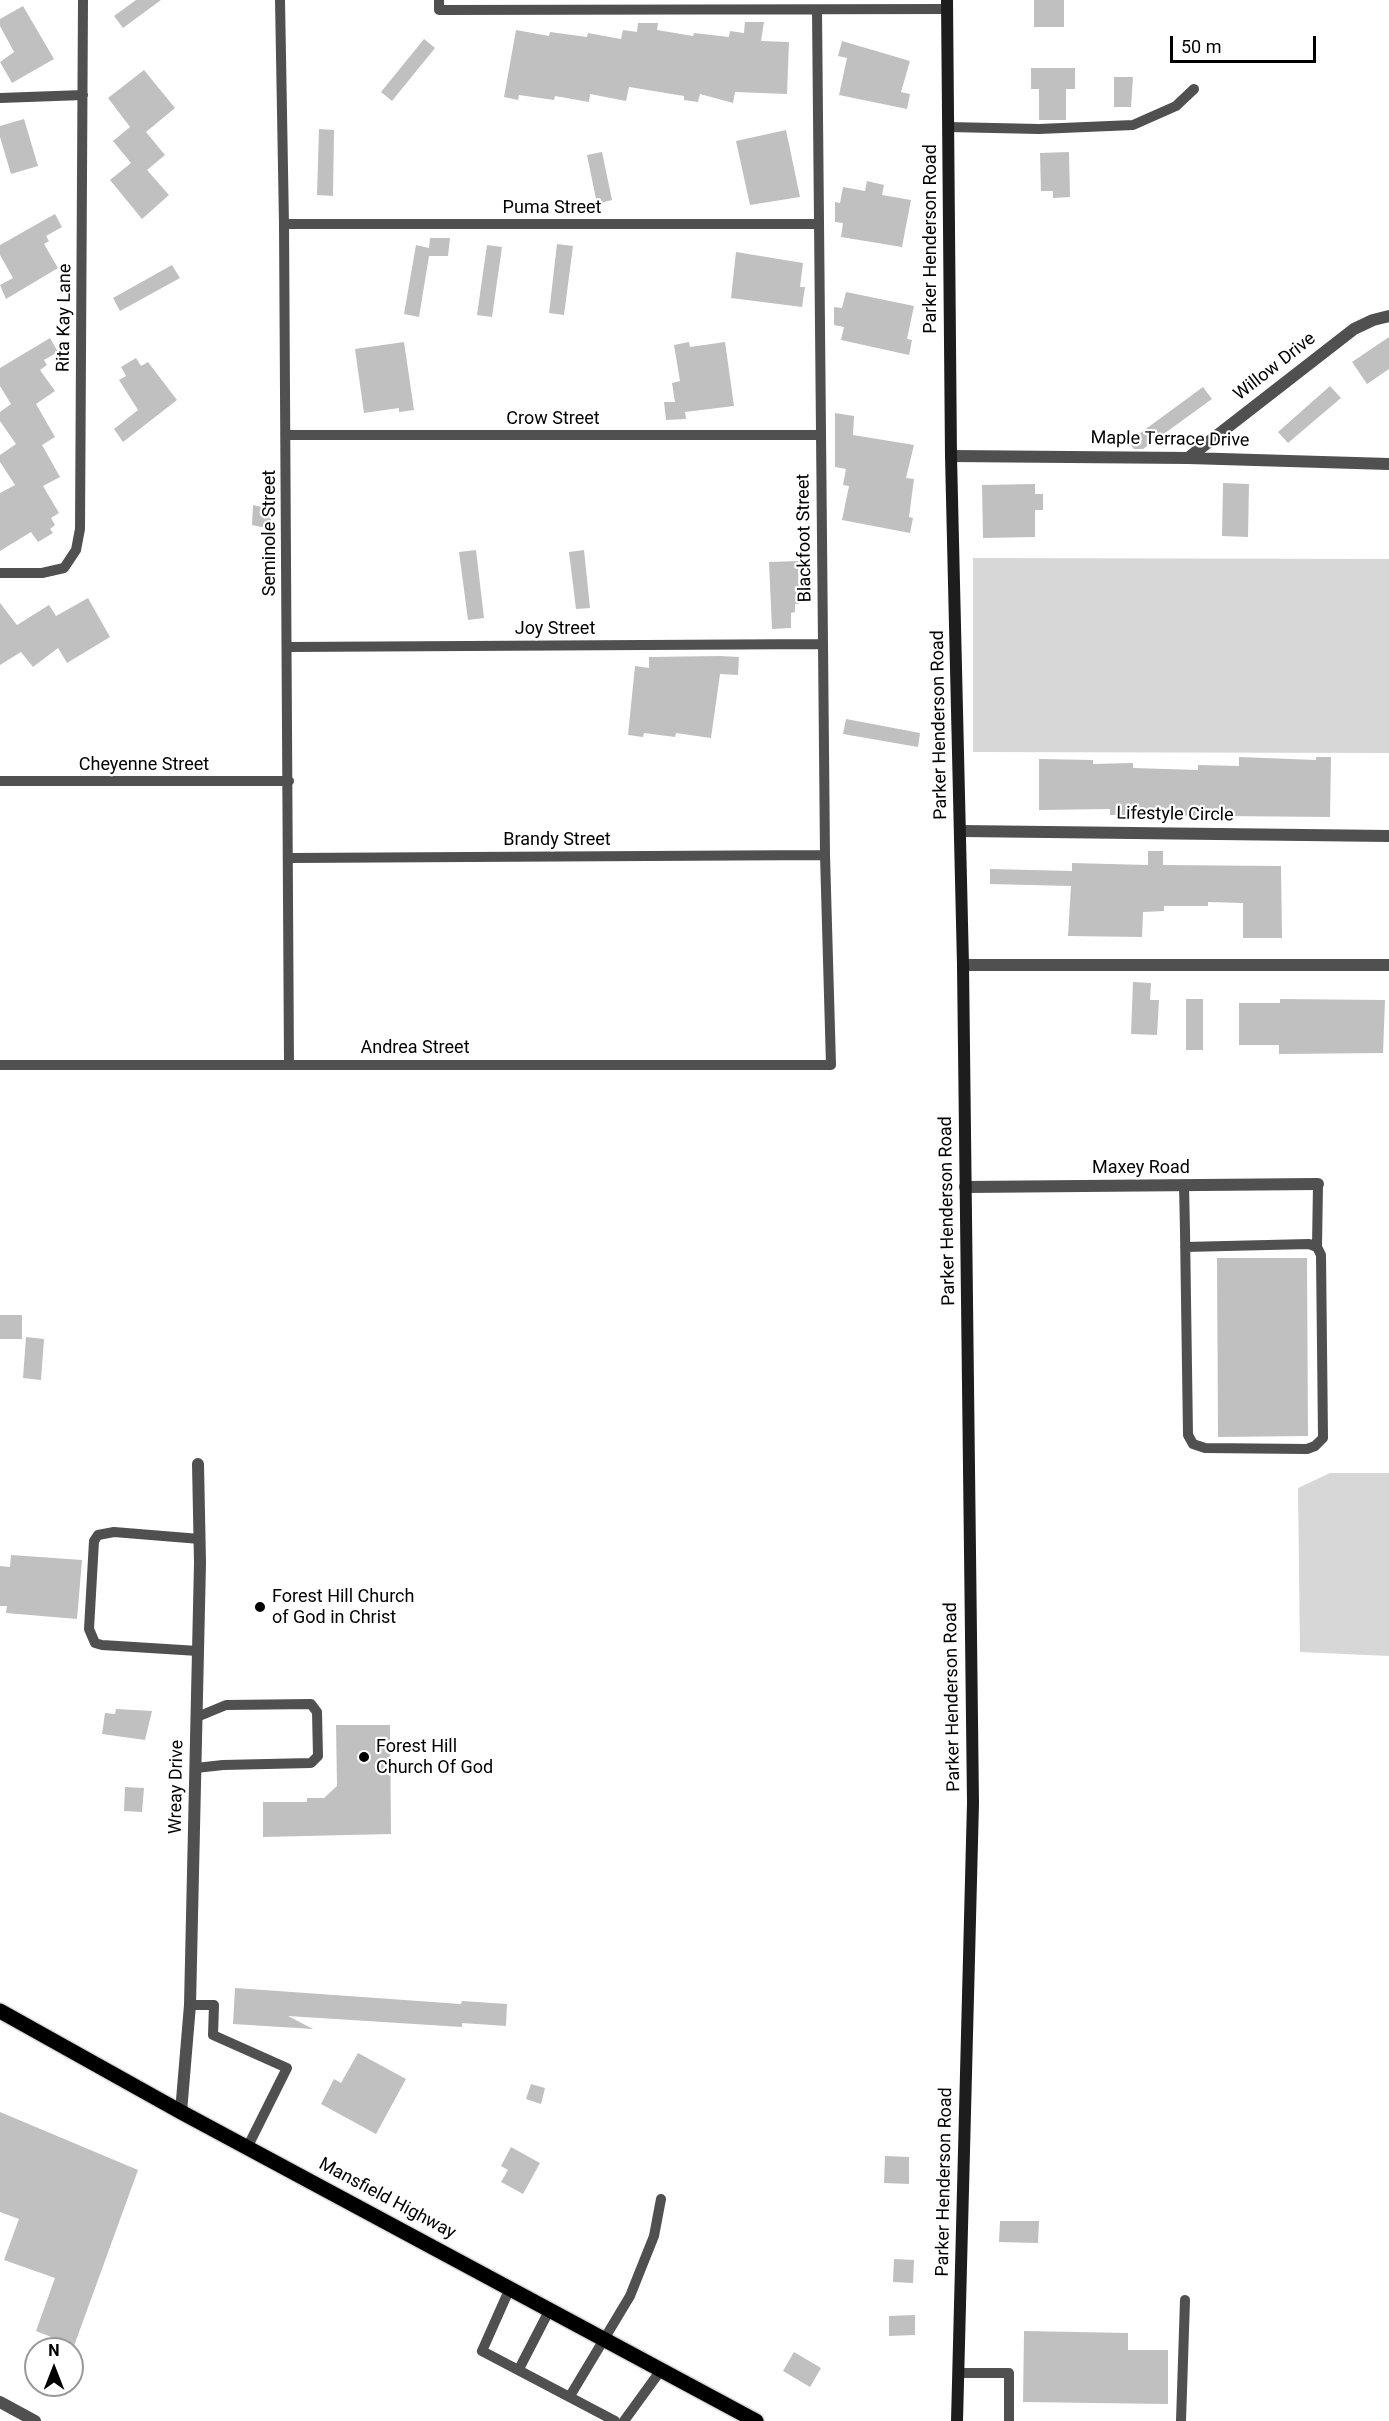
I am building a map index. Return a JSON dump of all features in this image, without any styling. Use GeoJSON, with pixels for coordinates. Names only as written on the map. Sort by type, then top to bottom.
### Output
{"type":"FeatureCollection","features":[{"type":"Feature","properties":{"kind":"main road","name":"Mansfield Highway"},"geometry":{"type":"LineString","coordinates":[[0,2011],[181,2112],[756,2421]]}},
{"type":"Feature","properties":{"kind":"street","name":"Parker Henderson Road"},"geometry":{"type":"LineString","coordinates":[[947,5],[951,456],[961,831],[973,1803],[957,2421]]}},
{"type":"Feature","properties":{"kind":"street","name":"Willow Drive"},"geometry":{"type":"LineString","coordinates":[[1188,458],[1354,329],[1373,320],[1389,316]]}},
{"type":"Feature","properties":{"kind":"street","name":"Maple Terrace Drive"},"geometry":{"type":"LineString","coordinates":[[951,456],[1188,458],[1389,464]]}},
{"type":"Feature","properties":{"kind":"street","name":"Lifestyle Circle"},"geometry":{"type":"LineString","coordinates":[[961,831],[1389,836]]}},
{"type":"Feature","properties":{"kind":"street"},"geometry":{"type":"LineString","coordinates":[[963,964],[1389,966]]}},
{"type":"Feature","properties":{"kind":"street","name":"Maxey Road"},"geometry":{"type":"LineString","coordinates":[[965,1187],[1318,1184]]}},
{"type":"Feature","properties":{"kind":"street","name":"Wreay Drive"},"geometry":{"type":"LineString","coordinates":[[181,2112],[190,2005],[200,1539],[198,1464]]}},
{"type":"Feature","properties":{"kind":"street"},"geometry":{"type":"LineString","coordinates":[[0,2403],[35,2421]]}},
{"type":"Feature","properties":{"kind":"lane","name":"Rita Kay Lane"},"geometry":{"type":"LineString","coordinates":[[0,573],[42,573],[64,568],[76,550],[80,529],[83,0]]}},
{"type":"Feature","properties":{"kind":"lane","name":"Seminole Street"},"geometry":{"type":"LineString","coordinates":[[280,0],[290,858],[289,1065]]}},
{"type":"Feature","properties":{"kind":"lane"},"geometry":{"type":"LineString","coordinates":[[439,5],[816,10],[947,5]]}},
{"type":"Feature","properties":{"kind":"lane","name":"Blackfoot Street"},"geometry":{"type":"LineString","coordinates":[[816,10],[825,855],[831,1065]]}},
{"type":"Feature","properties":{"kind":"lane"},"geometry":{"type":"LineString","coordinates":[[948,127],[1040,129],[1133,125],[1176,106],[1194,89]]}},
{"type":"Feature","properties":{"kind":"lane"},"geometry":{"type":"LineString","coordinates":[[0,98],[83,95]]}},
{"type":"Feature","properties":{"kind":"lane","name":"Puma Street"},"geometry":{"type":"LineString","coordinates":[[284,224],[819,224]]}},
{"type":"Feature","properties":{"kind":"lane","name":"Crow Street"},"geometry":{"type":"LineString","coordinates":[[286,435],[821,435]]}},
{"type":"Feature","properties":{"kind":"lane","name":"Joy Street"},"geometry":{"type":"LineString","coordinates":[[288,647],[823,644]]}},
{"type":"Feature","properties":{"kind":"lane","name":"Cheyenne Street"},"geometry":{"type":"LineString","coordinates":[[0,781],[289,781]]}},
{"type":"Feature","properties":{"kind":"lane","name":"Brandy Street"},"geometry":{"type":"LineString","coordinates":[[290,858],[825,855]]}},
{"type":"Feature","properties":{"kind":"lane","name":"Andrea Street"},"geometry":{"type":"LineString","coordinates":[[0,1065],[831,1065]]}},
{"type":"Feature","properties":{"kind":"lane"},"geometry":{"type":"LineString","coordinates":[[1184,1185],[1188,1435],[1193,1444],[1205,1448],[1307,1449],[1323,1438],[1321,1255],[1317,1247],[1318,1184]]}},
{"type":"Feature","properties":{"kind":"lane"},"geometry":{"type":"LineString","coordinates":[[1185,1247],[1309,1244],[1317,1247]]}},
{"type":"Feature","properties":{"kind":"lane"},"geometry":{"type":"LineString","coordinates":[[198,1651],[102,1645],[95,1643],[89,1629],[94,1541],[99,1535],[114,1532],[200,1539]]}},
{"type":"Feature","properties":{"kind":"lane"},"geometry":{"type":"LineString","coordinates":[[196,1768],[223,1765],[311,1763],[318,1756],[317,1712],[311,1704],[226,1705],[197,1717]]}},
{"type":"Feature","properties":{"kind":"lane"},"geometry":{"type":"LineString","coordinates":[[190,2005],[214,2005],[213,2035],[287,2068],[248,2146]]}},
{"type":"Feature","properties":{"kind":"lane"},"geometry":{"type":"LineString","coordinates":[[570,2396],[606,2340],[643,2268],[654,2236],[661,2199]]}},
{"type":"Feature","properties":{"kind":"lane"},"geometry":{"type":"LineString","coordinates":[[510,2288],[482,2351],[615,2421]]}},
{"type":"Feature","properties":{"kind":"lane"},"geometry":{"type":"LineString","coordinates":[[1181,2421],[1185,2300]]}},
{"type":"Feature","properties":{"kind":"lane"},"geometry":{"type":"LineString","coordinates":[[519,2369],[549,2309]]}},
{"type":"Feature","properties":{"kind":"lane"},"geometry":{"type":"LineString","coordinates":[[624,2421],[661,2370]]}},
{"type":"Feature","properties":{"kind":"lane"},"geometry":{"type":"LineString","coordinates":[[958,2373],[1009,2373],[1009,2421]]}},
{"type":"Feature","properties":{"kind":"shaded area"},"geometry":{"type":"Polygon","coordinates":[[[973,558],[1389,559],[1389,753],[973,752],[973,558]]]}},
{"type":"Feature","properties":{"kind":"shaded area"},"geometry":{"type":"Polygon","coordinates":[[[1330,1473],[1389,1473],[1389,1656],[1300,1652],[1298,1488],[1330,1473]]]}},
{"type":"Feature","properties":{"kind":"building"},"geometry":{"type":"Polygon","coordinates":[[[136,0],[161,0],[123,28],[114,16],[136,0]]]}},
{"type":"Feature","properties":{"kind":"building"},"geometry":{"type":"Polygon","coordinates":[[[1034,0],[1064,0],[1064,27],[1034,27],[1034,0]]]}},
{"type":"Feature","properties":{"kind":"building"},"geometry":{"type":"Polygon","coordinates":[[[23,6],[54,59],[12,83],[0,62],[14,52],[0,26],[0,19],[23,6]]]}},
{"type":"Feature","properties":{"kind":"building"},"geometry":{"type":"Polygon","coordinates":[[[745,22],[764,22],[761,41],[789,42],[787,94],[735,92],[733,103],[700,94],[698,102],[684,100],[684,96],[629,87],[626,101],[590,94],[589,102],[555,96],[554,100],[519,95],[518,100],[504,97],[516,30],[549,36],[550,32],[587,37],[588,33],[621,39],[623,30],[637,32],[638,23],[658,23],[657,30],[693,36],[694,33],[729,37],[730,31],[744,33],[745,22]]]}},
{"type":"Feature","properties":{"kind":"building"},"geometry":{"type":"Polygon","coordinates":[[[424,39],[435,48],[392,101],[381,92],[424,39]]]}},
{"type":"Feature","properties":{"kind":"building"},"geometry":{"type":"Polygon","coordinates":[[[842,41],[910,61],[901,92],[910,94],[907,109],[839,95],[847,58],[838,56],[842,41]]]}},
{"type":"Feature","properties":{"kind":"building"},"geometry":{"type":"Polygon","coordinates":[[[1031,68],[1075,68],[1075,89],[1066,89],[1066,120],[1039,120],[1039,89],[1031,89],[1031,68]]]}},
{"type":"Feature","properties":{"kind":"building"},"geometry":{"type":"Polygon","coordinates":[[[144,70],[175,108],[146,132],[165,155],[147,170],[169,195],[142,219],[110,180],[131,163],[113,141],[130,127],[108,98],[144,70]]]}},
{"type":"Feature","properties":{"kind":"building"},"geometry":{"type":"Polygon","coordinates":[[[1114,77],[1133,77],[1131,107],[1114,107],[1114,77]]]}},
{"type":"Feature","properties":{"kind":"building"},"geometry":{"type":"Polygon","coordinates":[[[24,119],[38,166],[11,174],[0,137],[0,126],[24,119]]]}},
{"type":"Feature","properties":{"kind":"building"},"geometry":{"type":"Polygon","coordinates":[[[319,129],[334,130],[333,196],[317,195],[319,129]]]}},
{"type":"Feature","properties":{"kind":"building"},"geometry":{"type":"Polygon","coordinates":[[[786,130],[800,197],[750,205],[736,141],[786,130]]]}},
{"type":"Feature","properties":{"kind":"building"},"geometry":{"type":"Polygon","coordinates":[[[602,152],[612,200],[597,204],[587,155],[602,152]]]}},
{"type":"Feature","properties":{"kind":"building"},"geometry":{"type":"Polygon","coordinates":[[[1069,152],[1070,197],[1053,198],[1053,191],[1041,191],[1040,153],[1069,152]]]}},
{"type":"Feature","properties":{"kind":"building"},"geometry":{"type":"Polygon","coordinates":[[[867,181],[884,185],[882,195],[911,200],[902,247],[841,237],[843,223],[835,222],[835,202],[840,203],[843,187],[865,191],[867,181]]]}},
{"type":"Feature","properties":{"kind":"building"},"geometry":{"type":"Polygon","coordinates":[[[55,214],[62,227],[46,236],[49,241],[44,244],[58,268],[6,299],[0,285],[13,278],[0,255],[0,245],[55,214]]]}},
{"type":"Feature","properties":{"kind":"building"},"geometry":{"type":"Polygon","coordinates":[[[430,238],[450,238],[448,256],[429,256],[419,317],[404,314],[416,245],[429,248],[430,238]]]}},
{"type":"Feature","properties":{"kind":"building"},"geometry":{"type":"Polygon","coordinates":[[[557,244],[573,246],[564,315],[549,313],[557,244]]]}},
{"type":"Feature","properties":{"kind":"building"},"geometry":{"type":"Polygon","coordinates":[[[487,245],[502,247],[492,317],[477,315],[487,245]]]}},
{"type":"Feature","properties":{"kind":"building"},"geometry":{"type":"Polygon","coordinates":[[[736,252],[803,263],[800,287],[805,287],[802,307],[731,298],[736,252]]]}},
{"type":"Feature","properties":{"kind":"building"},"geometry":{"type":"Polygon","coordinates":[[[172,265],[180,278],[120,311],[113,298],[172,265]]]}},
{"type":"Feature","properties":{"kind":"building"},"geometry":{"type":"Polygon","coordinates":[[[846,292],[914,306],[907,339],[912,340],[909,355],[841,340],[844,327],[834,325],[834,307],[842,308],[846,292]]]}},
{"type":"Feature","properties":{"kind":"building"},"geometry":{"type":"Polygon","coordinates":[[[1389,337],[1389,369],[1367,384],[1352,362],[1389,337]]]}},
{"type":"Feature","properties":{"kind":"building"},"geometry":{"type":"Polygon","coordinates":[[[50,338],[58,352],[44,360],[47,365],[40,370],[55,391],[36,404],[55,437],[42,445],[60,477],[43,486],[59,513],[51,518],[55,525],[50,529],[53,533],[38,542],[31,532],[0,551],[0,493],[15,485],[0,462],[0,455],[16,444],[0,421],[0,412],[11,404],[0,386],[0,368],[50,338]]]}},
{"type":"Feature","properties":{"kind":"building"},"geometry":{"type":"Polygon","coordinates":[[[404,342],[414,410],[399,412],[399,408],[364,413],[355,349],[404,342]]]}},
{"type":"Feature","properties":{"kind":"building"},"geometry":{"type":"Polygon","coordinates":[[[689,342],[690,347],[725,342],[734,406],[685,412],[686,419],[666,420],[664,402],[675,402],[672,383],[680,381],[674,345],[689,342]]]}},
{"type":"Feature","properties":{"kind":"building"},"geometry":{"type":"Polygon","coordinates":[[[136,358],[141,366],[148,362],[177,400],[123,442],[114,429],[138,410],[119,380],[126,376],[121,367],[136,358]]]}},
{"type":"Feature","properties":{"kind":"building"},"geometry":{"type":"Polygon","coordinates":[[[1330,386],[1341,398],[1288,443],[1278,432],[1330,386]]]}},
{"type":"Feature","properties":{"kind":"building"},"geometry":{"type":"Polygon","coordinates":[[[1203,387],[1212,399],[1143,449],[1134,449],[1128,442],[1203,387]]]}},
{"type":"Feature","properties":{"kind":"building"},"geometry":{"type":"Polygon","coordinates":[[[835,413],[854,416],[853,435],[914,445],[906,478],[914,479],[909,517],[913,518],[910,533],[842,520],[849,486],[843,485],[846,469],[835,467],[835,413]]]}},
{"type":"Feature","properties":{"kind":"building"},"geometry":{"type":"Polygon","coordinates":[[[1223,483],[1249,484],[1248,537],[1222,536],[1223,483]]]}},
{"type":"Feature","properties":{"kind":"building"},"geometry":{"type":"Polygon","coordinates":[[[1035,484],[1035,494],[1043,494],[1043,510],[1035,510],[1035,537],[983,538],[982,485],[1035,484]]]}},
{"type":"Feature","properties":{"kind":"building"},"geometry":{"type":"Polygon","coordinates":[[[253,505],[271,509],[271,529],[252,525],[253,505]]]}},
{"type":"Feature","properties":{"kind":"building"},"geometry":{"type":"Polygon","coordinates":[[[476,550],[484,618],[468,620],[459,552],[476,550]]]}},
{"type":"Feature","properties":{"kind":"building"},"geometry":{"type":"Polygon","coordinates":[[[584,550],[590,608],[576,609],[569,552],[584,550]]]}},
{"type":"Feature","properties":{"kind":"building"},"geometry":{"type":"Polygon","coordinates":[[[798,561],[799,604],[795,604],[795,612],[791,613],[791,628],[772,629],[769,562],[798,561]]]}},
{"type":"Feature","properties":{"kind":"building"},"geometry":{"type":"Polygon","coordinates":[[[88,598],[110,637],[67,663],[58,648],[33,667],[21,652],[0,665],[0,603],[17,625],[49,605],[56,616],[88,598]]]}},
{"type":"Feature","properties":{"kind":"building"},"geometry":{"type":"Polygon","coordinates":[[[649,657],[739,657],[738,675],[720,674],[711,738],[676,733],[675,737],[644,733],[643,737],[628,735],[635,666],[649,668],[649,657]]]}},
{"type":"Feature","properties":{"kind":"building"},"geometry":{"type":"Polygon","coordinates":[[[846,719],[920,733],[918,747],[843,734],[846,719]]]}},
{"type":"Feature","properties":{"kind":"building"},"geometry":{"type":"Polygon","coordinates":[[[1239,757],[1316,760],[1316,757],[1331,757],[1330,817],[1110,815],[1110,809],[1039,810],[1039,759],[1093,760],[1093,764],[1133,763],[1133,768],[1198,770],[1198,765],[1239,766],[1239,757]]]}},
{"type":"Feature","properties":{"kind":"building"},"geometry":{"type":"Polygon","coordinates":[[[1148,851],[1163,851],[1163,865],[1281,866],[1282,938],[1243,938],[1243,903],[1208,902],[1208,906],[1164,906],[1164,911],[1143,912],[1142,937],[1068,936],[1071,886],[990,884],[990,869],[1072,871],[1072,863],[1148,865],[1148,851]]]}},
{"type":"Feature","properties":{"kind":"building"},"geometry":{"type":"Polygon","coordinates":[[[1133,982],[1151,983],[1150,1000],[1159,1000],[1157,1035],[1131,1034],[1133,982]]]}},
{"type":"Feature","properties":{"kind":"building"},"geometry":{"type":"Polygon","coordinates":[[[1186,999],[1203,999],[1203,1050],[1186,1050],[1186,999]]]}},
{"type":"Feature","properties":{"kind":"building"},"geometry":{"type":"Polygon","coordinates":[[[1280,999],[1385,1000],[1383,1053],[1279,1054],[1279,1045],[1239,1045],[1239,1003],[1280,1003],[1280,999]]]}},
{"type":"Feature","properties":{"kind":"building"},"geometry":{"type":"Polygon","coordinates":[[[1217,1258],[1307,1258],[1308,1436],[1218,1437],[1217,1258]]]}},
{"type":"Feature","properties":{"kind":"building"},"geometry":{"type":"Polygon","coordinates":[[[0,1315],[22,1315],[22,1339],[0,1339],[0,1315]]]}},
{"type":"Feature","properties":{"kind":"building"},"geometry":{"type":"Polygon","coordinates":[[[26,1337],[44,1339],[41,1380],[23,1378],[26,1337]]]}},
{"type":"Feature","properties":{"kind":"building"},"geometry":{"type":"Polygon","coordinates":[[[11,1555],[82,1560],[77,1619],[6,1613],[7,1606],[0,1606],[0,1566],[10,1567],[11,1555]]]}},
{"type":"Feature","properties":{"kind":"building"},"geometry":{"type":"Polygon","coordinates":[[[116,1709],[152,1711],[145,1740],[102,1734],[105,1713],[115,1714],[116,1709]]]}},
{"type":"Feature","properties":{"kind":"building","name":"Forest Hill Church Of God"},"geometry":{"type":"Polygon","coordinates":[[[336,1725],[390,1725],[391,1834],[263,1837],[263,1802],[307,1802],[307,1798],[324,1798],[337,1786],[336,1725]]]}},
{"type":"Feature","properties":{"kind":"building"},"geometry":{"type":"Polygon","coordinates":[[[125,1787],[144,1788],[142,1812],[124,1811],[125,1787]]]}},
{"type":"Feature","properties":{"kind":"building"},"geometry":{"type":"Polygon","coordinates":[[[235,1988],[461,2004],[462,2001],[507,2004],[506,2026],[462,2023],[462,2027],[288,2016],[313,2029],[233,2024],[235,1988]]]}},
{"type":"Feature","properties":{"kind":"building"},"geometry":{"type":"Polygon","coordinates":[[[358,2053],[406,2079],[376,2134],[321,2104],[334,2079],[341,2083],[358,2053]]]}},
{"type":"Feature","properties":{"kind":"building"},"geometry":{"type":"Polygon","coordinates":[[[531,2084],[545,2088],[541,2104],[526,2099],[531,2084]]]}},
{"type":"Feature","properties":{"kind":"building"},"geometry":{"type":"Polygon","coordinates":[[[0,2112],[138,2170],[77,2337],[51,2337],[36,2331],[55,2278],[4,2260],[19,2219],[0,2212],[0,2112]]]}},
{"type":"Feature","properties":{"kind":"building"},"geometry":{"type":"Polygon","coordinates":[[[511,2147],[540,2163],[523,2194],[501,2182],[508,2170],[501,2166],[511,2147]]]}},
{"type":"Feature","properties":{"kind":"building"},"geometry":{"type":"Polygon","coordinates":[[[885,2156],[909,2157],[909,2184],[884,2183],[885,2156]]]}},
{"type":"Feature","properties":{"kind":"building"},"geometry":{"type":"Polygon","coordinates":[[[1000,2221],[1039,2221],[1038,2243],[999,2242],[1000,2221]]]}},
{"type":"Feature","properties":{"kind":"building"},"geometry":{"type":"Polygon","coordinates":[[[894,2259],[914,2260],[913,2283],[893,2282],[894,2259]]]}},
{"type":"Feature","properties":{"kind":"building"},"geometry":{"type":"Polygon","coordinates":[[[915,2315],[915,2335],[889,2336],[889,2316],[915,2315]]]}},
{"type":"Feature","properties":{"kind":"building"},"geometry":{"type":"Polygon","coordinates":[[[1024,2331],[1128,2333],[1128,2350],[1168,2350],[1168,2404],[1023,2402],[1024,2331]]]}},
{"type":"Feature","properties":{"kind":"building"},"geometry":{"type":"Polygon","coordinates":[[[794,2352],[821,2368],[810,2387],[783,2371],[794,2352]]]}},
{"type":"Feature","properties":{"kind":"place","name":"Forest Hill Church of God in Christ"},"geometry":{"type":"Point","coordinates":[260,1607]}},
{"type":"Feature","properties":{"kind":"place","name":"Forest Hill Church Of God"},"geometry":{"type":"Point","coordinates":[364,1757]}}]}
